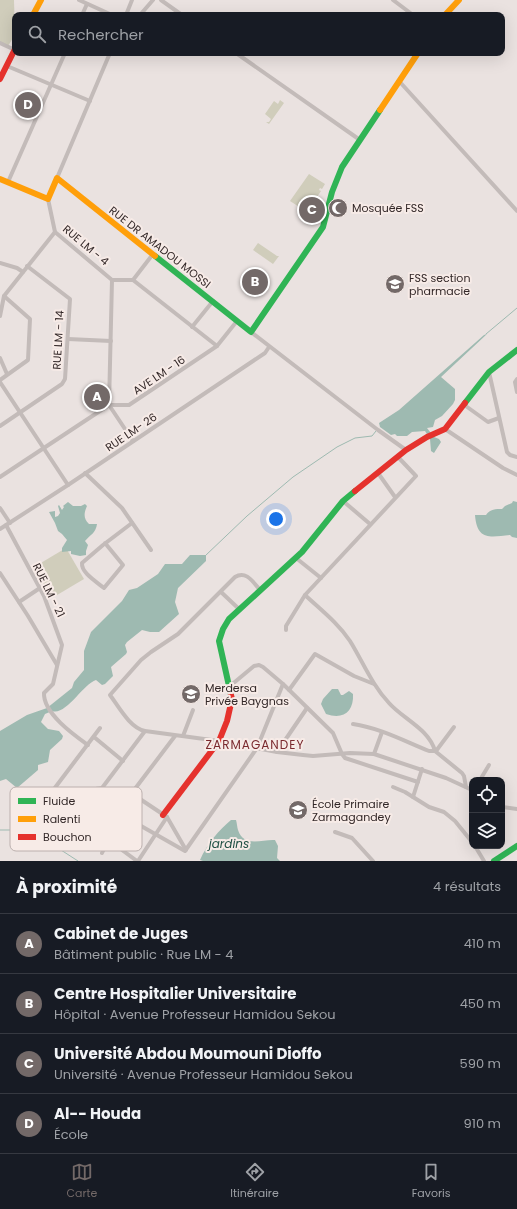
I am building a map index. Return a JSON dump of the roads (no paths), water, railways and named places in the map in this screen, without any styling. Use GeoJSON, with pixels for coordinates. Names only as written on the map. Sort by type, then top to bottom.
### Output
{"type":"FeatureCollection","features":[{"type":"Feature","properties":{"kind":"main road"},"geometry":{"type":"LineString","coordinates":[[35,12],[41,0]]}},
{"type":"Feature","properties":{"kind":"main road"},"geometry":{"type":"LineString","coordinates":[[447,12],[459,0]]}},
{"type":"Feature","properties":{"kind":"main road"},"geometry":{"type":"LineString","coordinates":[[0,79],[12,56]]}},
{"type":"Feature","properties":{"kind":"main road"},"geometry":{"type":"LineString","coordinates":[[251,332],[323,227],[332,192],[340,172],[416,56]]}},
{"type":"Feature","properties":{"kind":"main road"},"geometry":{"type":"LineString","coordinates":[[0,179],[48,199],[57,178]]}},
{"type":"Feature","properties":{"kind":"main road","name":"RUE DR AMADOU MOSSI"},"geometry":{"type":"LineString","coordinates":[[57,178],[251,332]]}},
{"type":"Feature","properties":{"kind":"main road"},"geometry":{"type":"LineString","coordinates":[[165,816],[219,741],[230,712],[232,699],[230,686],[219,641],[224,626],[239,609],[296,558],[343,501],[406,450],[445,429],[489,372],[517,350]]}},
{"type":"Feature","properties":{"kind":"main road"},"geometry":{"type":"LineString","coordinates":[[494,861],[517,846]]}},
{"type":"Feature","properties":{"kind":"main road"},"geometry":{"type":"LineString","coordinates":[[501,861],[517,851]]}},
{"type":"Feature","properties":{"kind":"street"},"geometry":{"type":"LineString","coordinates":[[79,0],[105,12]]}},
{"type":"Feature","properties":{"kind":"street"},"geometry":{"type":"LineString","coordinates":[[127,12],[132,0]]}},
{"type":"Feature","properties":{"kind":"street"},"geometry":{"type":"LineString","coordinates":[[143,12],[153,0]]}},
{"type":"Feature","properties":{"kind":"street"},"geometry":{"type":"LineString","coordinates":[[161,0],[178,12]]}},
{"type":"Feature","properties":{"kind":"street"},"geometry":{"type":"LineString","coordinates":[[393,0],[409,12]]}},
{"type":"Feature","properties":{"kind":"street"},"geometry":{"type":"LineString","coordinates":[[83,12],[87,4]]}},
{"type":"Feature","properties":{"kind":"street"},"geometry":{"type":"LineString","coordinates":[[0,43],[12,49]]}},
{"type":"Feature","properties":{"kind":"street"},"geometry":{"type":"LineString","coordinates":[[8,182],[64,56]]}},
{"type":"Feature","properties":{"kind":"street"},"geometry":{"type":"LineString","coordinates":[[57,178],[109,56]]}},
{"type":"Feature","properties":{"kind":"street"},"geometry":{"type":"LineString","coordinates":[[240,56],[360,140]]}},
{"type":"Feature","properties":{"kind":"street"},"geometry":{"type":"LineString","coordinates":[[7,66],[90,101]]}},
{"type":"Feature","properties":{"kind":"street"},"geometry":{"type":"LineString","coordinates":[[399,81],[517,211]]}},
{"type":"Feature","properties":{"kind":"street","name":"RUE LM - 4"},"geometry":{"type":"LineString","coordinates":[[48,199],[55,232],[112,280],[109,405]]}},
{"type":"Feature","properties":{"kind":"street"},"geometry":{"type":"LineString","coordinates":[[0,316],[4,296],[55,232]]}},
{"type":"Feature","properties":{"kind":"street"},"geometry":{"type":"LineString","coordinates":[[133,280],[153,254]]}},
{"type":"Feature","properties":{"kind":"street"},"geometry":{"type":"LineString","coordinates":[[0,263],[17,268],[23,272]]}},
{"type":"Feature","properties":{"kind":"street","name":"RUE LM - 14"},"geometry":{"type":"LineString","coordinates":[[0,426],[62,384],[65,380],[70,299],[27,266]]}},
{"type":"Feature","properties":{"kind":"street"},"geometry":{"type":"LineString","coordinates":[[112,280],[133,280],[217,346]]}},
{"type":"Feature","properties":{"kind":"street"},"geometry":{"type":"LineString","coordinates":[[4,296],[28,315],[30,319],[28,360],[7,374],[0,381],[68,485]]}},
{"type":"Feature","properties":{"kind":"street"},"geometry":{"type":"LineString","coordinates":[[192,327],[213,301]]}},
{"type":"Feature","properties":{"kind":"street","name":"AVE LM - 16"},"geometry":{"type":"LineString","coordinates":[[109,405],[129,406],[217,346],[237,321]]}},
{"type":"Feature","properties":{"kind":"street"},"geometry":{"type":"LineString","coordinates":[[251,332],[406,450]]}},
{"type":"Feature","properties":{"kind":"street"},"geometry":{"type":"LineString","coordinates":[[68,339],[111,341]]}},
{"type":"Feature","properties":{"kind":"street","name":"RUE LM- 26"},"geometry":{"type":"LineString","coordinates":[[0,529],[265,353],[269,347]]}},
{"type":"Feature","properties":{"kind":"street"},"geometry":{"type":"LineString","coordinates":[[0,358],[7,374]]}},
{"type":"Feature","properties":{"kind":"street"},"geometry":{"type":"LineString","coordinates":[[489,372],[507,452],[510,455],[517,457]]}},
{"type":"Feature","properties":{"kind":"street"},"geometry":{"type":"LineString","coordinates":[[517,379],[515,382],[517,392]]}},
{"type":"Feature","properties":{"kind":"street"},"geometry":{"type":"LineString","coordinates":[[463,404],[488,422],[499,418]]}},
{"type":"Feature","properties":{"kind":"street"},"geometry":{"type":"LineString","coordinates":[[0,477],[109,405],[133,441]]}},
{"type":"Feature","properties":{"kind":"street"},"geometry":{"type":"LineString","coordinates":[[445,429],[503,468],[517,475]]}},
{"type":"Feature","properties":{"kind":"street"},"geometry":{"type":"LineString","coordinates":[[286,630],[286,626],[305,595],[416,476],[398,457]]}},
{"type":"Feature","properties":{"kind":"street"},"geometry":{"type":"LineString","coordinates":[[85,473],[118,504],[151,550]]}},
{"type":"Feature","properties":{"kind":"street"},"geometry":{"type":"LineString","coordinates":[[378,473],[395,497]]}},
{"type":"Feature","properties":{"kind":"street"},"geometry":{"type":"LineString","coordinates":[[343,501],[370,524]]}},
{"type":"Feature","properties":{"kind":"street","name":"RUE LM - 21"},"geometry":{"type":"LineString","coordinates":[[0,508],[40,588],[62,645],[53,684],[44,694],[44,700],[51,711],[67,729],[88,745]]}},
{"type":"Feature","properties":{"kind":"street"},"geometry":{"type":"LineString","coordinates":[[105,543],[123,565],[104,588],[87,574],[81,565],[105,543],[132,523]]}},
{"type":"Feature","properties":{"kind":"street"},"geometry":{"type":"LineString","coordinates":[[296,558],[321,578]]}},
{"type":"Feature","properties":{"kind":"street"},"geometry":{"type":"LineString","coordinates":[[0,573],[57,665]]}},
{"type":"Feature","properties":{"kind":"street"},"geometry":{"type":"LineString","coordinates":[[260,590],[248,578],[241,574],[235,577],[178,634],[141,660],[110,695],[133,726],[145,731],[219,741],[277,752],[313,756],[374,754],[422,769],[469,788]]}},
{"type":"Feature","properties":{"kind":"street"},"geometry":{"type":"LineString","coordinates":[[19,602],[40,588]]}},
{"type":"Feature","properties":{"kind":"street"},"geometry":{"type":"LineString","coordinates":[[221,592],[239,609]]}},
{"type":"Feature","properties":{"kind":"street"},"geometry":{"type":"LineString","coordinates":[[305,595],[336,623],[350,640],[374,684],[389,703],[423,732],[431,741],[436,751],[462,773],[466,787]]}},
{"type":"Feature","properties":{"kind":"street"},"geometry":{"type":"LineString","coordinates":[[289,690],[315,654],[354,676],[374,684]]}},
{"type":"Feature","properties":{"kind":"street"},"geometry":{"type":"LineString","coordinates":[[230,686],[254,666],[263,667],[283,684],[334,734],[345,758],[418,782]]}},
{"type":"Feature","properties":{"kind":"street"},"geometry":{"type":"LineString","coordinates":[[186,850],[257,748],[283,684]]}},
{"type":"Feature","properties":{"kind":"street"},"geometry":{"type":"LineString","coordinates":[[277,752],[307,708]]}},
{"type":"Feature","properties":{"kind":"street"},"geometry":{"type":"LineString","coordinates":[[183,736],[193,710]]}},
{"type":"Feature","properties":{"kind":"street"},"geometry":{"type":"LineString","coordinates":[[353,724],[369,727],[429,750],[436,751]]}},
{"type":"Feature","properties":{"kind":"street"},"geometry":{"type":"LineString","coordinates":[[56,787],[94,738],[100,728]]}},
{"type":"Feature","properties":{"kind":"street"},"geometry":{"type":"LineString","coordinates":[[436,751],[454,728]]}},
{"type":"Feature","properties":{"kind":"street"},"geometry":{"type":"LineString","coordinates":[[103,787],[145,731]]}},
{"type":"Feature","properties":{"kind":"street"},"geometry":{"type":"LineString","coordinates":[[374,754],[382,732]]}},
{"type":"Feature","properties":{"kind":"street"},"geometry":{"type":"LineString","coordinates":[[136,787],[175,736]]}},
{"type":"Feature","properties":{"kind":"street"},"geometry":{"type":"LineString","coordinates":[[94,738],[123,761]]}},
{"type":"Feature","properties":{"kind":"street"},"geometry":{"type":"LineString","coordinates":[[482,777],[489,765]]}},
{"type":"Feature","properties":{"kind":"street"},"geometry":{"type":"LineString","coordinates":[[413,797],[422,769]]}},
{"type":"Feature","properties":{"kind":"street"},"geometry":{"type":"LineString","coordinates":[[393,787],[429,807],[444,812],[455,821],[469,838]]}},
{"type":"Feature","properties":{"kind":"street"},"geometry":{"type":"LineString","coordinates":[[142,800],[165,816],[186,850]]}},
{"type":"Feature","properties":{"kind":"street"},"geometry":{"type":"LineString","coordinates":[[505,807],[517,809]]}},
{"type":"Feature","properties":{"kind":"street"},"geometry":{"type":"LineString","coordinates":[[124,851],[138,861],[156,834],[165,816]]}},
{"type":"Feature","properties":{"kind":"street"},"geometry":{"type":"LineString","coordinates":[[142,826],[185,851],[186,850]]}},
{"type":"Feature","properties":{"kind":"street"},"geometry":{"type":"LineString","coordinates":[[335,832],[352,838],[373,861]]}},
{"type":"Feature","properties":{"kind":"street"},"geometry":{"type":"LineString","coordinates":[[477,849],[484,861]]}},
{"type":"Feature","properties":{"kind":"water"},"geometry":{"type":"Polygon","coordinates":[[[487,334],[441,377],[455,389],[455,400],[442,416],[435,420],[433,427],[427,428],[434,437],[439,439],[441,442],[434,453],[431,451],[430,439],[425,431],[412,432],[407,436],[397,436],[395,434],[391,435],[380,427],[379,423],[399,410],[484,335],[487,334]]]}},
{"type":"Feature","properties":{"kind":"water"},"geometry":{"type":"Polygon","coordinates":[[[513,501],[517,502],[517,538],[510,535],[486,536],[478,529],[475,515],[486,515],[491,510],[502,509],[513,501]]]}},
{"type":"Feature","properties":{"kind":"water"},"geometry":{"type":"Polygon","coordinates":[[[68,502],[73,506],[81,506],[85,504],[87,506],[85,513],[86,520],[89,524],[97,524],[94,532],[85,541],[88,545],[86,555],[80,556],[71,554],[71,551],[62,552],[62,548],[67,540],[58,531],[49,512],[55,511],[55,517],[58,516],[60,513],[58,506],[59,505],[62,510],[64,507],[63,506],[68,502]]]}},
{"type":"Feature","properties":{"kind":"water"},"geometry":{"type":"Polygon","coordinates":[[[190,555],[206,555],[206,561],[178,588],[175,602],[179,614],[159,632],[142,630],[127,642],[125,645],[127,652],[126,654],[111,667],[113,676],[105,684],[102,685],[96,680],[86,687],[63,709],[45,714],[41,722],[48,729],[59,731],[63,736],[62,739],[50,750],[48,762],[38,765],[38,770],[18,787],[16,787],[6,779],[0,781],[0,731],[27,715],[47,708],[72,688],[74,682],[84,670],[84,651],[91,632],[122,601],[129,590],[137,588],[158,574],[165,564],[182,564],[190,555]]]}},
{"type":"Feature","properties":{"kind":"water"},"geometry":{"type":"Polygon","coordinates":[[[332,689],[338,689],[341,695],[349,691],[353,694],[352,706],[342,715],[332,716],[326,714],[321,704],[323,699],[332,689]]]}},
{"type":"Feature","properties":{"kind":"water","name":"jardins"},"geometry":{"type":"Polygon","coordinates":[[[231,820],[236,820],[238,830],[244,839],[249,841],[275,840],[278,846],[277,858],[280,861],[200,860],[206,848],[222,828],[231,820]]]}},
{"type":"Feature","properties":{"kind":"waterway"},"geometry":{"type":"LineString","coordinates":[[486,334],[517,308]]}},
{"type":"Feature","properties":{"kind":"waterway"},"geometry":{"type":"LineString","coordinates":[[205,556],[247,516],[293,477],[337,447],[355,438],[372,436],[376,431]]}},
{"type":"Feature","properties":{"kind":"waterway"},"geometry":{"type":"LineString","coordinates":[[0,830],[10,830]]}},
{"type":"Feature","properties":{"kind":"waterway"},"geometry":{"type":"LineString","coordinates":[[63,851],[78,861]]}},
{"type":"Feature","properties":{"kind":"place","name":"Al-- Houda"},"geometry":{"type":"Point","coordinates":[28,105]}},
{"type":"Feature","properties":{"kind":"place","name":"Mosquée FSS"},"geometry":{"type":"Point","coordinates":[338,208]}},
{"type":"Feature","properties":{"kind":"place","name":"Université Abdou Moumouni Dioffo"},"geometry":{"type":"Point","coordinates":[312,210]}},
{"type":"Feature","properties":{"kind":"place","name":"Centre Hospitalier Universitaire"},"geometry":{"type":"Point","coordinates":[255,282]}},
{"type":"Feature","properties":{"kind":"place","name":"FSS section pharmacie"},"geometry":{"type":"Point","coordinates":[395,284]}},
{"type":"Feature","properties":{"kind":"place","name":"Cabinet de Juges"},"geometry":{"type":"Point","coordinates":[97,397]}},
{"type":"Feature","properties":{"kind":"place","name":"Merdersa Privée Baygnas"},"geometry":{"type":"Point","coordinates":[191,694]}},
{"type":"Feature","properties":{"kind":"place","name":"École Primaire Zarmagandey"},"geometry":{"type":"Point","coordinates":[298,810]}},
{"type":"Feature","properties":{"kind":"district","name":"ZARMAGANDEY"},"geometry":{"type":"Point","coordinates":[255,745]}}]}
